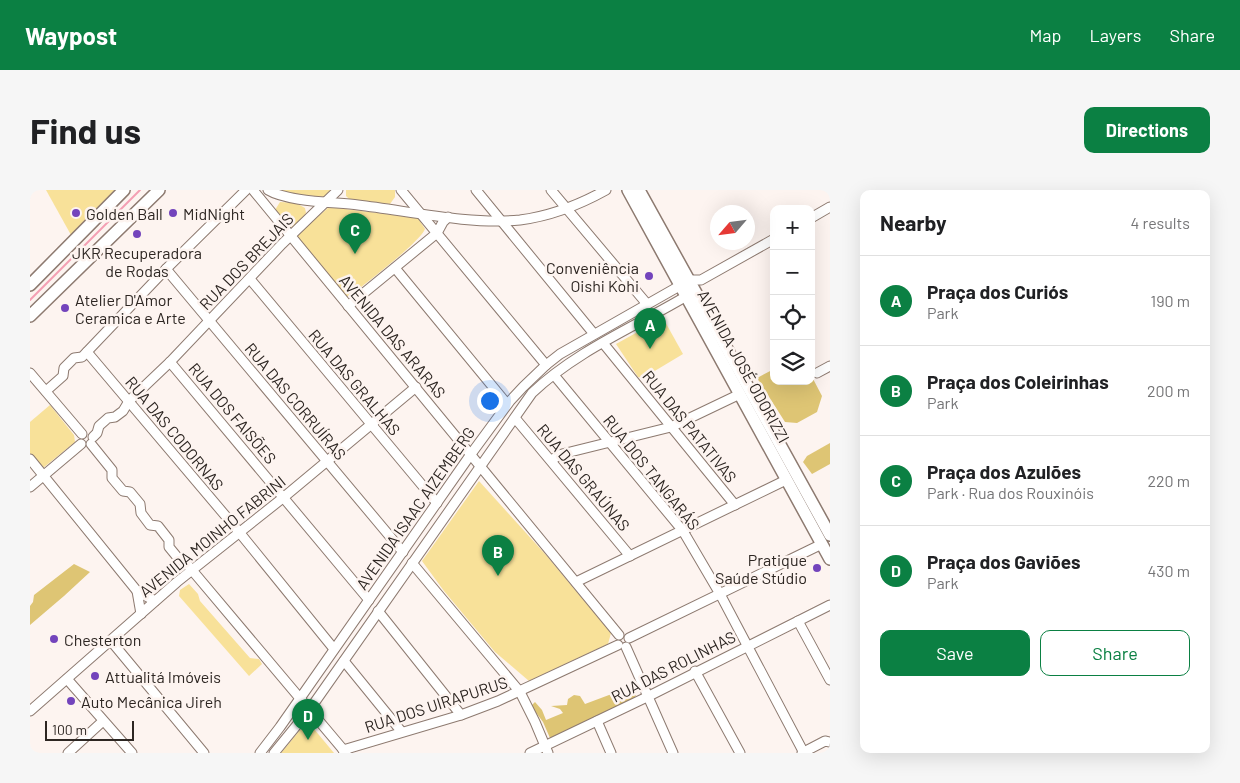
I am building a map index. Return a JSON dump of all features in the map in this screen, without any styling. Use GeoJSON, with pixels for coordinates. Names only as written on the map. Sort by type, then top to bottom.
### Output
{"type":"FeatureCollection","features":[{"type":"Feature","properties":{"kind":"main road"},"geometry":{"type":"LineString","coordinates":[[30,285],[124,190]]}},
{"type":"Feature","properties":{"kind":"main road"},"geometry":{"type":"LineString","coordinates":[[30,316],[159,190]]}},
{"type":"Feature","properties":{"kind":"main road","name":"AVENIDA JOSÉ ODORIZZI"},"geometry":{"type":"LineString","coordinates":[[628,190],[691,286],[740,394],[786,480],[826,540]]}},
{"type":"Feature","properties":{"kind":"main road","name":"AVENIDA JOSÉ ODORIZZI"},"geometry":{"type":"LineString","coordinates":[[639,190],[826,540],[830,559]]}},
{"type":"Feature","properties":{"kind":"street","name":"AVENIDA DAS ARARAS"},"geometry":{"type":"LineString","coordinates":[[253,190],[481,466]]}},
{"type":"Feature","properties":{"kind":"street"},"geometry":{"type":"LineString","coordinates":[[268,190],[287,197],[448,217],[501,220],[538,217],[567,209],[606,190]]}},
{"type":"Feature","properties":{"kind":"street","name":"RUA DOS BREJAIS"},"geometry":{"type":"LineString","coordinates":[[92,441],[99,426],[108,418],[115,418],[123,411],[129,401],[170,362],[338,190]]}},
{"type":"Feature","properties":{"kind":"street"},"geometry":{"type":"LineString","coordinates":[[401,190],[546,365]]}},
{"type":"Feature","properties":{"kind":"street"},"geometry":{"type":"LineString","coordinates":[[476,190],[594,334]]}},
{"type":"Feature","properties":{"kind":"street"},"geometry":{"type":"LineString","coordinates":[[551,190],[647,304]]}},
{"type":"Feature","properties":{"kind":"street","name":"AVENIDA DAS ARARAS"},"geometry":{"type":"LineString","coordinates":[[245,192],[265,204]]}},
{"type":"Feature","properties":{"kind":"street"},"geometry":{"type":"LineString","coordinates":[[46,391],[63,376],[64,368],[74,358],[82,357],[166,269],[245,192]]}},
{"type":"Feature","properties":{"kind":"street"},"geometry":{"type":"LineString","coordinates":[[273,214],[276,202],[287,197]]}},
{"type":"Feature","properties":{"kind":"street"},"geometry":{"type":"LineString","coordinates":[[815,216],[830,207]]}},
{"type":"Feature","properties":{"kind":"street"},"geometry":{"type":"LineString","coordinates":[[348,306],[437,233],[448,217]]}},
{"type":"Feature","properties":{"kind":"street"},"geometry":{"type":"LineString","coordinates":[[691,286],[770,242]]}},
{"type":"Feature","properties":{"kind":"street"},"geometry":{"type":"LineString","coordinates":[[395,268],[507,404]]}},
{"type":"Feature","properties":{"kind":"street","name":"RUA DAS CORRUÍRAS"},"geometry":{"type":"LineString","coordinates":[[166,269],[402,552]]}},
{"type":"Feature","properties":{"kind":"street","name":"RUA DAS GRALHAS"},"geometry":{"type":"LineString","coordinates":[[250,279],[437,503]]}},
{"type":"Feature","properties":{"kind":"street","name":"AVENIDA ISAAC AIZEMBERG"},"geometry":{"type":"LineString","coordinates":[[260,753],[507,404],[546,365],[560,354],[647,304],[691,286]]}},
{"type":"Feature","properties":{"kind":"street","name":"AVENIDA ISAAC AIZEMBERG"},"geometry":{"type":"LineString","coordinates":[[274,753],[310,709],[532,393],[576,358],[603,343],[691,286]]}},
{"type":"Feature","properties":{"kind":"street","name":"RUA DAS PATATIVAS"},"geometry":{"type":"LineString","coordinates":[[603,343],[735,505]]}},
{"type":"Feature","properties":{"kind":"street","name":"RUA DAS CODORNAS"},"geometry":{"type":"LineString","coordinates":[[87,352],[334,649]]}},
{"type":"Feature","properties":{"kind":"street","name":"RUA DOS FAISÕES"},"geometry":{"type":"LineString","coordinates":[[170,362],[368,600]]}},
{"type":"Feature","properties":{"kind":"street"},"geometry":{"type":"LineString","coordinates":[[817,373],[830,366]]}},
{"type":"Feature","properties":{"kind":"street"},"geometry":{"type":"LineString","coordinates":[[30,373],[82,434]]}},
{"type":"Feature","properties":{"kind":"street","name":"RUA DOS TANGARÁS"},"geometry":{"type":"LineString","coordinates":[[554,375],[683,531],[720,594],[803,753]]}},
{"type":"Feature","properties":{"kind":"street","name":"AVENIDA MOINHO FABRINI"},"geometry":{"type":"LineString","coordinates":[[30,712],[155,601],[416,387]]}},
{"type":"Feature","properties":{"kind":"street"},"geometry":{"type":"LineString","coordinates":[[551,460],[562,454],[671,427],[740,394]]}},
{"type":"Feature","properties":{"kind":"street","name":"RUA DAS GRAÚNAS"},"geometry":{"type":"LineString","coordinates":[[515,418],[630,556]]}},
{"type":"Feature","properties":{"kind":"street"},"geometry":{"type":"LineString","coordinates":[[82,434],[88,433],[112,470],[112,478],[122,491],[130,492],[140,504],[140,513],[150,524],[158,526],[169,540],[169,547],[178,558],[184,560],[344,751]]}},
{"type":"Feature","properties":{"kind":"street"},"geometry":{"type":"LineString","coordinates":[[82,434],[80,438],[82,444]]}},
{"type":"Feature","properties":{"kind":"street"},"geometry":{"type":"LineString","coordinates":[[82,444],[88,446],[92,441]]}},
{"type":"Feature","properties":{"kind":"street"},"geometry":{"type":"LineString","coordinates":[[30,487],[82,444]]}},
{"type":"Feature","properties":{"kind":"street"},"geometry":{"type":"LineString","coordinates":[[30,459],[137,591],[155,601]]}},
{"type":"Feature","properties":{"kind":"street"},"geometry":{"type":"LineString","coordinates":[[481,466],[576,582],[621,642],[648,696],[673,753]]}},
{"type":"Feature","properties":{"kind":"street"},"geometry":{"type":"LineString","coordinates":[[576,582],[786,480]]}},
{"type":"Feature","properties":{"kind":"street"},"geometry":{"type":"LineString","coordinates":[[621,642],[629,644],[629,638],[826,540]]}},
{"type":"Feature","properties":{"kind":"street"},"geometry":{"type":"LineString","coordinates":[[412,563],[520,692],[546,750]]}},
{"type":"Feature","properties":{"kind":"street"},"geometry":{"type":"LineString","coordinates":[[137,591],[141,614]]}},
{"type":"Feature","properties":{"kind":"street","name":"RUA DAS ROLINHAS"},"geometry":{"type":"LineString","coordinates":[[530,753],[546,750],[597,721],[746,645],[830,605]]}},
{"type":"Feature","properties":{"kind":"street"},"geometry":{"type":"LineString","coordinates":[[378,611],[461,714]]}},
{"type":"Feature","properties":{"kind":"street"},"geometry":{"type":"LineString","coordinates":[[798,621],[830,680]]}},
{"type":"Feature","properties":{"kind":"street"},"geometry":{"type":"LineString","coordinates":[[111,641],[204,753]]}},
{"type":"Feature","properties":{"kind":"street","name":"RUA DOS UIRAPURUS"},"geometry":{"type":"LineString","coordinates":[[344,751],[401,731],[461,714],[520,692],[621,642]]}},
{"type":"Feature","properties":{"kind":"street"},"geometry":{"type":"LineString","coordinates":[[344,661],[401,731]]}},
{"type":"Feature","properties":{"kind":"street"},"geometry":{"type":"LineString","coordinates":[[695,672],[740,753]]}},
{"type":"Feature","properties":{"kind":"street"},"geometry":{"type":"LineString","coordinates":[[68,679],[132,753]]}},
{"type":"Feature","properties":{"kind":"street"},"geometry":{"type":"LineString","coordinates":[[68,753],[104,721]]}},
{"type":"Feature","properties":{"kind":"street"},"geometry":{"type":"LineString","coordinates":[[597,721],[611,753]]}},
{"type":"Feature","properties":{"kind":"street"},"geometry":{"type":"LineString","coordinates":[[280,727],[287,728],[289,736]]}},
{"type":"Feature","properties":{"kind":"street"},"geometry":{"type":"LineString","coordinates":[[803,753],[825,741],[830,742]]}},
{"type":"Feature","properties":{"kind":"shaded area","name":"Golden Ball"},"geometry":{"type":"Polygon","coordinates":[[[46,190],[116,190],[71,235],[46,190]]]}},
{"type":"Feature","properties":{"kind":"shaded area"},"geometry":{"type":"Polygon","coordinates":[[[272,190],[331,190],[324,197],[272,190]]]}},
{"type":"Feature","properties":{"kind":"shaded area"},"geometry":{"type":"Polygon","coordinates":[[[346,190],[395,190],[395,197],[390,204],[350,200],[346,196],[346,190]]]}},
{"type":"Feature","properties":{"kind":"shaded area"},"geometry":{"type":"Polygon","coordinates":[[[280,202],[296,203],[305,208],[306,213],[298,224],[292,227],[283,223],[275,210],[280,202]]]}},
{"type":"Feature","properties":{"kind":"shaded area"},"geometry":{"type":"Polygon","coordinates":[[[329,207],[418,218],[425,229],[403,253],[346,297],[297,239],[299,233],[329,207]]]}},
{"type":"Feature","properties":{"kind":"shaded area"},"geometry":{"type":"Polygon","coordinates":[[[663,318],[683,354],[643,378],[638,377],[616,344],[663,318]]]}},
{"type":"Feature","properties":{"kind":"shaded area"},"geometry":{"type":"Polygon","coordinates":[[[770,371],[770,385],[815,385],[815,383],[822,396],[817,412],[797,423],[785,422],[757,378],[770,371]]]}},
{"type":"Feature","properties":{"kind":"shaded area"},"geometry":{"type":"Polygon","coordinates":[[[50,405],[74,435],[75,442],[43,468],[30,453],[30,422],[50,405]]]}},
{"type":"Feature","properties":{"kind":"shaded area"},"geometry":{"type":"Polygon","coordinates":[[[830,443],[830,464],[812,474],[803,462],[807,456],[830,443]]]}},
{"type":"Feature","properties":{"kind":"shaded area"},"geometry":{"type":"Polygon","coordinates":[[[479,481],[546,555],[611,633],[608,644],[529,681],[495,652],[444,591],[422,561],[479,481]]]}},
{"type":"Feature","properties":{"kind":"shaded area"},"geometry":{"type":"Polygon","coordinates":[[[74,564],[90,572],[30,625],[30,606],[34,595],[74,564]]]}},
{"type":"Feature","properties":{"kind":"shaded area"},"geometry":{"type":"Polygon","coordinates":[[[189,584],[198,594],[200,601],[250,658],[259,659],[262,664],[249,676],[179,596],[180,590],[189,584]]]}},
{"type":"Feature","properties":{"kind":"shaded area"},"geometry":{"type":"Polygon","coordinates":[[[617,692],[636,695],[633,700],[550,738],[543,722],[531,706],[535,702],[542,710],[546,720],[563,713],[560,709],[551,706],[567,705],[568,699],[574,695],[580,696],[585,704],[617,692]]]}},
{"type":"Feature","properties":{"kind":"shaded area"},"geometry":{"type":"Polygon","coordinates":[[[305,724],[314,729],[334,753],[281,753],[305,724]]]}},
{"type":"Feature","properties":{"kind":"waterway"},"geometry":{"type":"LineString","coordinates":[[30,300],[140,190]]}},
{"type":"Feature","properties":{"kind":"place","name":"Golden Ball"},"geometry":{"type":"Point","coordinates":[76,213]}},
{"type":"Feature","properties":{"kind":"place","name":"MidNight"},"geometry":{"type":"Point","coordinates":[173,213]}},
{"type":"Feature","properties":{"kind":"place","name":"JKR Recuperadora de Rodas"},"geometry":{"type":"Point","coordinates":[137,234]}},
{"type":"Feature","properties":{"kind":"place","name":"Praça dos Azulões"},"geometry":{"type":"Point","coordinates":[355,254]}},
{"type":"Feature","properties":{"kind":"place","name":"Conveniência Oishi Kohi"},"geometry":{"type":"Point","coordinates":[649,276]}},
{"type":"Feature","properties":{"kind":"place","name":"Atelier D'Amor Ceramica e Arte"},"geometry":{"type":"Point","coordinates":[65,308]}},
{"type":"Feature","properties":{"kind":"place","name":"Praça dos Curiós"},"geometry":{"type":"Point","coordinates":[650,349]}},
{"type":"Feature","properties":{"kind":"place","name":"Pratique Saúde Stúdio"},"geometry":{"type":"Point","coordinates":[817,568]}},
{"type":"Feature","properties":{"kind":"place","name":"Praça dos Coleirinhas"},"geometry":{"type":"Point","coordinates":[498,576]}},
{"type":"Feature","properties":{"kind":"place","name":"Chesterton"},"geometry":{"type":"Point","coordinates":[54,639]}},
{"type":"Feature","properties":{"kind":"place","name":"Attualitá Imóveis"},"geometry":{"type":"Point","coordinates":[95,676]}},
{"type":"Feature","properties":{"kind":"place","name":"Auto Mecânica Jireh"},"geometry":{"type":"Point","coordinates":[71,701]}},
{"type":"Feature","properties":{"kind":"place","name":"Praça dos Gaviões"},"geometry":{"type":"Point","coordinates":[308,740]}}]}
